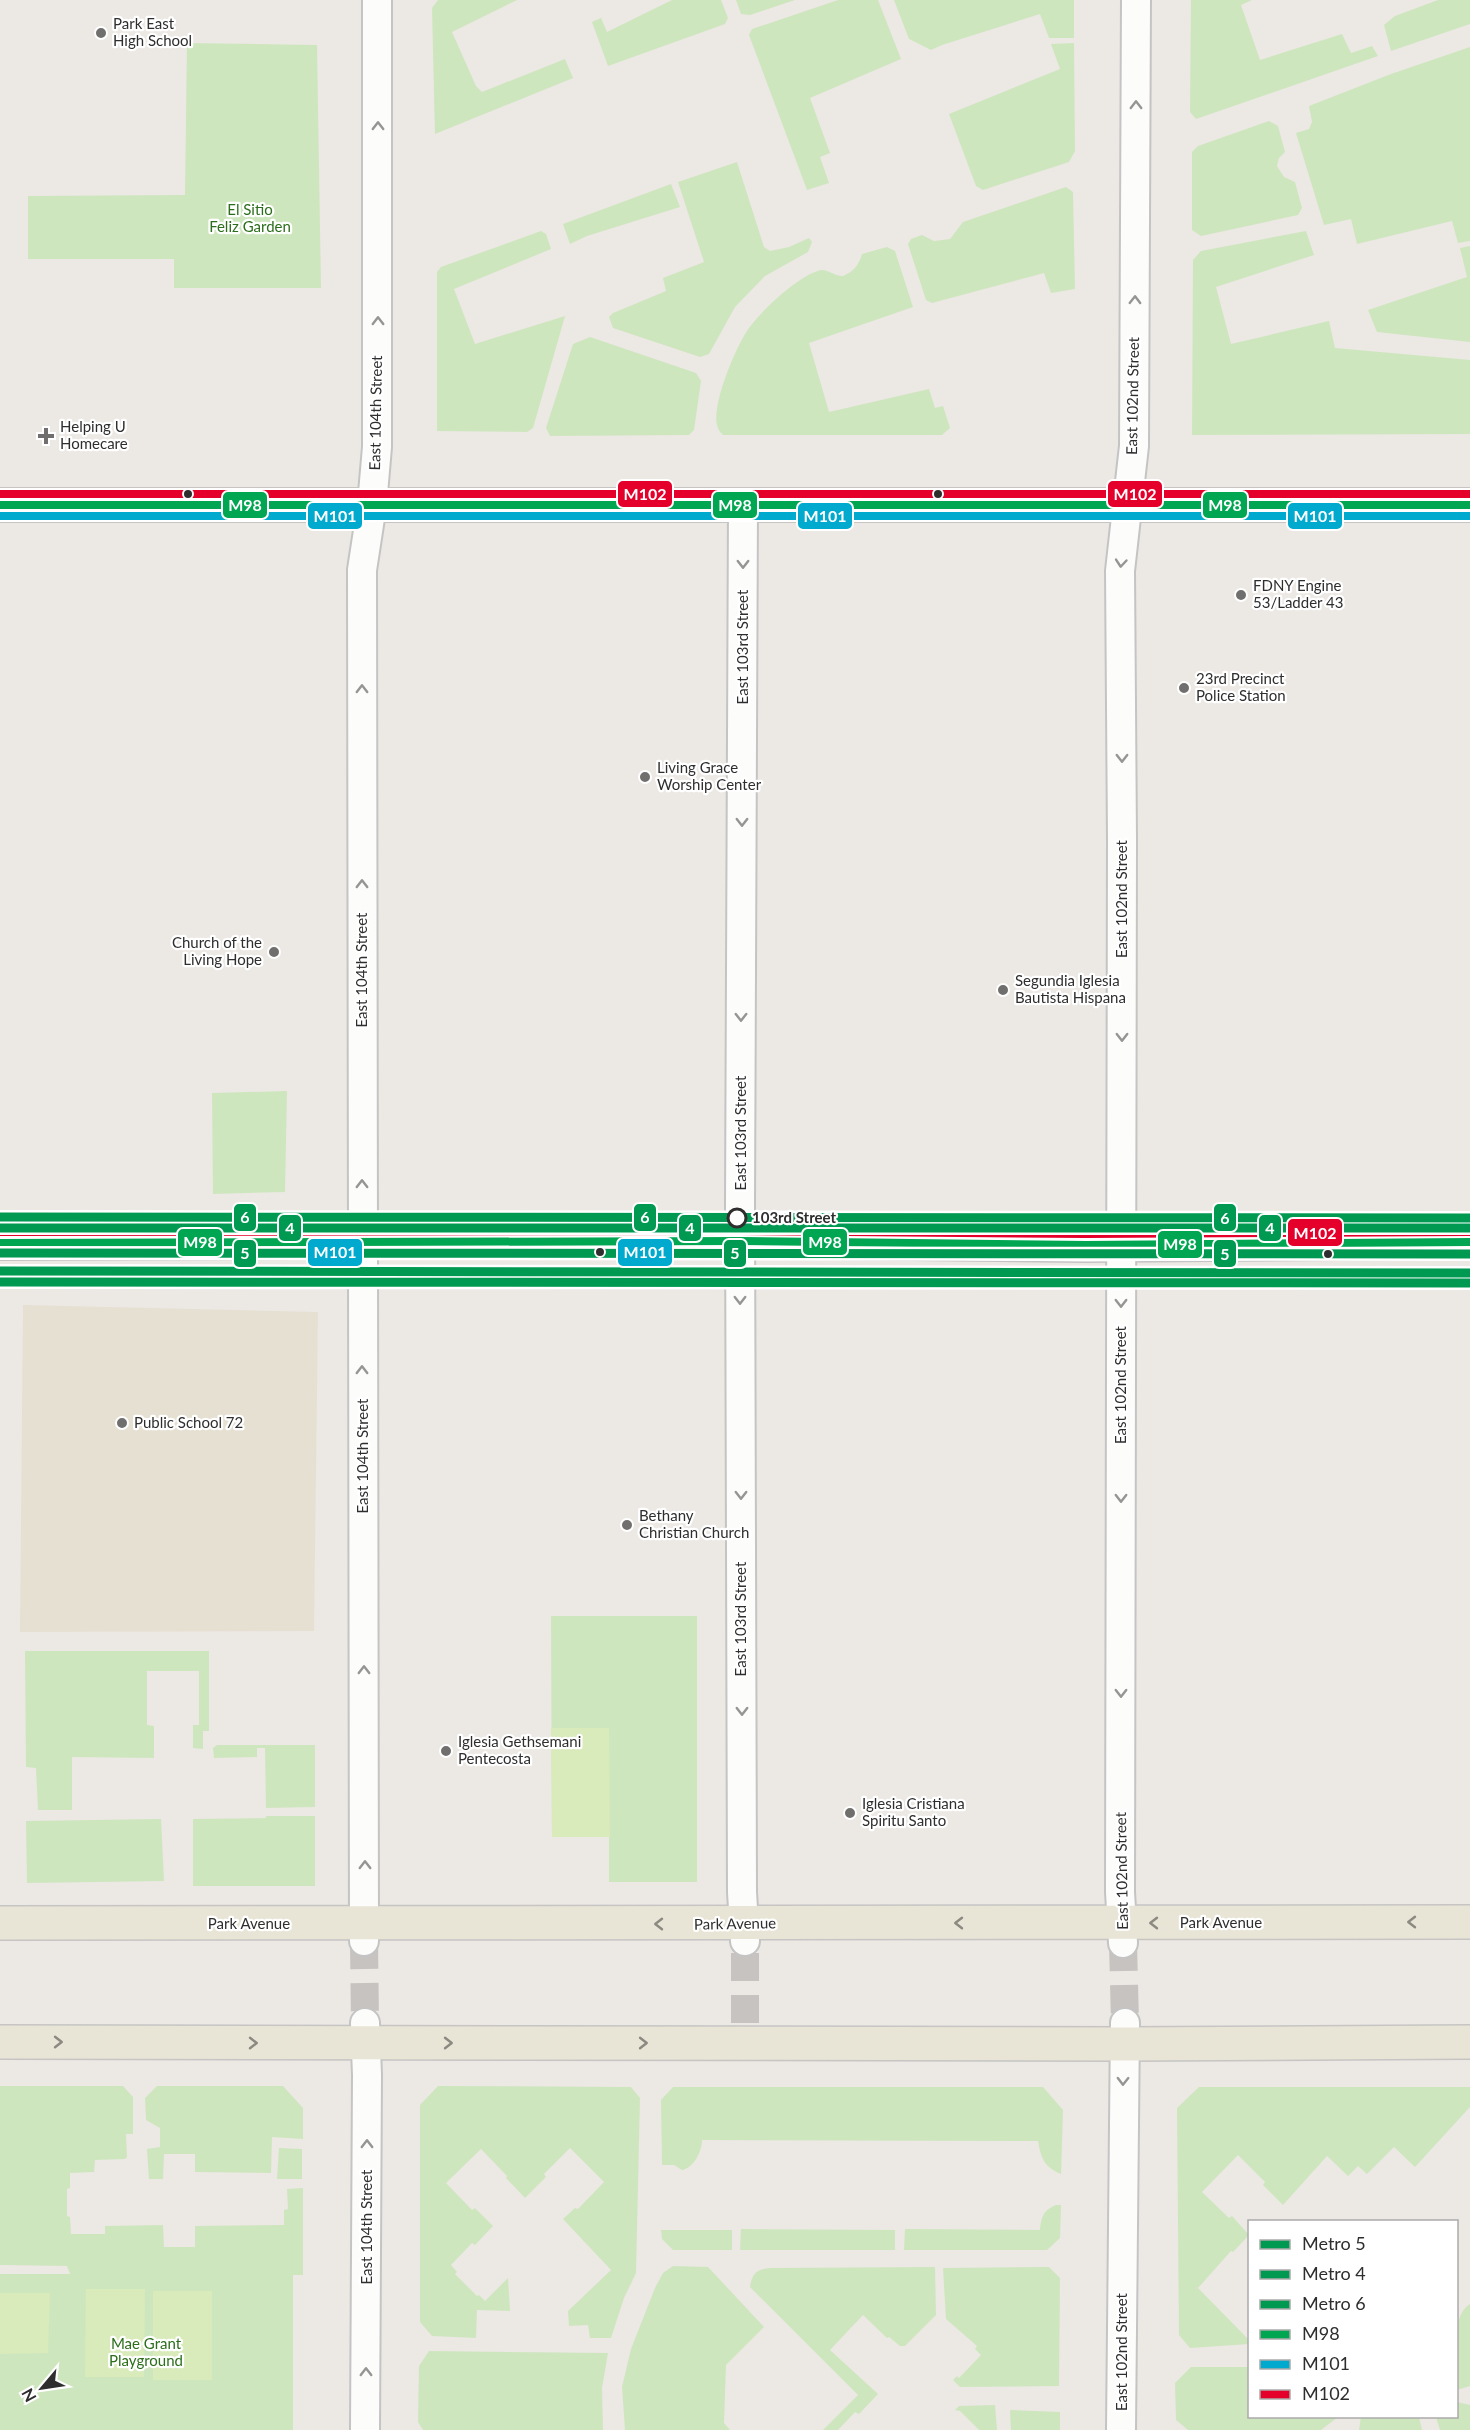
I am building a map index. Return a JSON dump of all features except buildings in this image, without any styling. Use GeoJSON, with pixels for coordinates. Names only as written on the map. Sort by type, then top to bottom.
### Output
{"type":"FeatureCollection","features":[{"type":"Feature","properties":{"kind":"main road"},"geometry":{"type":"LineString","coordinates":[[0,505],[1470,505]]}},
{"type":"Feature","properties":{"kind":"main road"},"geometry":{"type":"LineString","coordinates":[[0,1243],[1470,1242]]}},
{"type":"Feature","properties":{"kind":"main road","name":"Park Avenue"},"geometry":{"type":"LineString","coordinates":[[0,1923],[364,1932],[1122,1933],[1470,1922]]}},
{"type":"Feature","properties":{"kind":"main road"},"geometry":{"type":"LineString","coordinates":[[0,2042],[365,2033],[1124,2033],[1470,2042]]}},
{"type":"Feature","properties":{"kind":"street","name":"East 104th Street"},"geometry":{"type":"LineString","coordinates":[[364,1932],[363,570],[377,447],[377,0]]}},
{"type":"Feature","properties":{"kind":"street","name":"East 102nd Street"},"geometry":{"type":"LineString","coordinates":[[1122,1933],[1120,571],[1134,446],[1136,0]]}},
{"type":"Feature","properties":{"kind":"street","name":"East 103rd Street"},"geometry":{"type":"LineString","coordinates":[[743,506],[741,1242],[744,1932]]}},
{"type":"Feature","properties":{"kind":"street","name":"East 104th Street"},"geometry":{"type":"LineString","coordinates":[[365,2033],[365,2430]]}},
{"type":"Feature","properties":{"kind":"street","name":"East 102nd Street"},"geometry":{"type":"LineString","coordinates":[[1121,2430],[1124,2033]]}},
{"type":"Feature","properties":{"kind":"shaded area"},"geometry":{"type":"Polygon","coordinates":[[[23,1305],[318,1312],[314,1631],[20,1632],[23,1305]]]}},
{"type":"Feature","properties":{"kind":"green space"},"geometry":{"type":"Polygon","coordinates":[[[438,0],[517,0],[452,32],[476,86],[482,92],[565,59],[573,78],[435,134],[432,8],[438,0]]]}},
{"type":"Feature","properties":{"kind":"green space"},"geometry":{"type":"Polygon","coordinates":[[[672,0],[721,0],[728,18],[725,24],[608,66],[592,22],[601,18],[607,32],[672,0]]]}},
{"type":"Feature","properties":{"kind":"green space"},"geometry":{"type":"Polygon","coordinates":[[[736,0],[795,0],[750,15],[741,14],[736,0]]]}},
{"type":"Feature","properties":{"kind":"green space"},"geometry":{"type":"Polygon","coordinates":[[[838,0],[878,0],[901,59],[810,98],[830,153],[820,157],[829,183],[807,190],[749,35],[752,29],[838,0]]]}},
{"type":"Feature","properties":{"kind":"green space"},"geometry":{"type":"Polygon","coordinates":[[[894,0],[1074,0],[1074,38],[1049,38],[1040,14],[931,50],[909,39],[894,0]]]}},
{"type":"Feature","properties":{"kind":"green space"},"geometry":{"type":"Polygon","coordinates":[[[1191,0],[1252,0],[1241,5],[1260,60],[1342,34],[1351,53],[1372,46],[1378,56],[1196,119],[1190,112],[1191,0]]]}},
{"type":"Feature","properties":{"kind":"green space"},"geometry":{"type":"Polygon","coordinates":[[[1438,0],[1470,0],[1470,24],[1391,51],[1384,25],[1395,16],[1438,0]]]}},
{"type":"Feature","properties":{"kind":"green space","name":"El Sitio Feliz Garden"},"geometry":{"type":"Polygon","coordinates":[[[187,43],[317,45],[321,288],[174,288],[174,259],[28,259],[28,196],[185,195],[187,43]]]}},
{"type":"Feature","properties":{"kind":"green space"},"geometry":{"type":"Polygon","coordinates":[[[1074,43],[1075,151],[1069,162],[983,190],[976,186],[949,114],[1060,69],[1051,44],[1074,43]]]}},
{"type":"Feature","properties":{"kind":"green space"},"geometry":{"type":"Polygon","coordinates":[[[1470,47],[1470,241],[1458,243],[1452,221],[1357,244],[1351,219],[1324,225],[1296,133],[1309,129],[1312,122],[1309,106],[1391,74],[1470,47]]]}},
{"type":"Feature","properties":{"kind":"green space"},"geometry":{"type":"Polygon","coordinates":[[[1269,121],[1278,126],[1285,152],[1279,158],[1277,166],[1284,177],[1295,182],[1302,208],[1298,215],[1201,236],[1192,230],[1192,152],[1198,146],[1269,121]]]}},
{"type":"Feature","properties":{"kind":"green space"},"geometry":{"type":"Polygon","coordinates":[[[737,162],[764,247],[770,251],[789,247],[809,238],[812,242],[808,252],[765,276],[735,307],[709,354],[700,357],[613,328],[609,317],[613,313],[666,291],[663,278],[704,262],[678,182],[737,162]]]}},
{"type":"Feature","properties":{"kind":"green space"},"geometry":{"type":"Polygon","coordinates":[[[671,184],[680,207],[587,236],[570,244],[563,224],[671,184]]]}},
{"type":"Feature","properties":{"kind":"green space"},"geometry":{"type":"Polygon","coordinates":[[[1066,187],[1073,192],[1075,289],[1051,293],[1044,273],[932,303],[926,300],[908,244],[911,239],[922,235],[934,241],[950,239],[963,222],[1066,187]]]}},
{"type":"Feature","properties":{"kind":"green space"},"geometry":{"type":"Polygon","coordinates":[[[541,231],[546,234],[551,249],[454,289],[475,344],[565,316],[533,428],[527,432],[437,431],[437,272],[441,267],[541,231]]]}},
{"type":"Feature","properties":{"kind":"green space"},"geometry":{"type":"Polygon","coordinates":[[[1306,231],[1314,255],[1216,287],[1231,344],[1329,321],[1335,348],[1470,360],[1470,434],[1192,435],[1193,260],[1201,251],[1306,231]]]}},
{"type":"Feature","properties":{"kind":"green space"},"geometry":{"type":"Polygon","coordinates":[[[1470,246],[1470,342],[1377,332],[1368,310],[1467,277],[1460,248],[1470,246]]]}},
{"type":"Feature","properties":{"kind":"green space"},"geometry":{"type":"Polygon","coordinates":[[[887,247],[895,251],[913,307],[809,343],[829,412],[929,389],[935,408],[943,406],[950,428],[942,435],[723,435],[718,429],[716,419],[721,392],[738,348],[755,321],[782,294],[812,273],[821,270],[843,276],[855,268],[862,254],[887,247]]]}},
{"type":"Feature","properties":{"kind":"green space"},"geometry":{"type":"Polygon","coordinates":[[[590,337],[696,373],[701,381],[694,430],[689,435],[550,436],[546,428],[573,344],[590,337]]]}},
{"type":"Feature","properties":{"kind":"green space"},"geometry":{"type":"Polygon","coordinates":[[[287,1091],[285,1192],[213,1194],[212,1093],[287,1091]]]}},
{"type":"Feature","properties":{"kind":"green space"},"geometry":{"type":"Polygon","coordinates":[[[551,1616],[697,1616],[697,1882],[609,1882],[609,1837],[552,1837],[551,1616]]]}},
{"type":"Feature","properties":{"kind":"green space"},"geometry":{"type":"Polygon","coordinates":[[[25,1651],[209,1651],[209,1731],[203,1731],[203,1749],[193,1748],[193,1725],[199,1725],[199,1671],[147,1671],[147,1725],[154,1726],[154,1758],[72,1757],[72,1810],[38,1810],[36,1768],[26,1767],[25,1651]]]}},
{"type":"Feature","properties":{"kind":"green space"},"geometry":{"type":"Polygon","coordinates":[[[551,1728],[609,1728],[610,1837],[552,1837],[551,1728]]]}},
{"type":"Feature","properties":{"kind":"green space"},"geometry":{"type":"Polygon","coordinates":[[[217,1745],[315,1745],[315,1807],[266,1808],[265,1748],[257,1748],[257,1757],[214,1758],[213,1748],[217,1745]]]}},
{"type":"Feature","properties":{"kind":"green space"},"geometry":{"type":"Polygon","coordinates":[[[266,1816],[315,1816],[315,1886],[193,1886],[193,1819],[266,1818],[266,1816]]]}},
{"type":"Feature","properties":{"kind":"green space"},"geometry":{"type":"Polygon","coordinates":[[[161,1819],[164,1881],[27,1883],[26,1821],[161,1819]]]}},
{"type":"Feature","properties":{"kind":"green space","name":"Mae Grant Playground"},"geometry":{"type":"Polygon","coordinates":[[[0,2086],[123,2086],[133,2097],[133,2134],[126,2134],[127,2157],[125,2159],[95,2160],[94,2172],[70,2173],[70,2188],[67,2189],[67,2216],[70,2217],[71,2234],[105,2234],[105,2226],[163,2225],[164,2247],[195,2247],[195,2226],[284,2225],[284,2210],[288,2209],[287,2189],[303,2188],[303,2275],[293,2275],[293,2430],[0,2430],[0,2274],[70,2274],[67,2266],[0,2265],[0,2086]]]}},
{"type":"Feature","properties":{"kind":"green space"},"geometry":{"type":"Polygon","coordinates":[[[157,2086],[283,2086],[303,2108],[303,2139],[272,2137],[271,2173],[195,2172],[195,2154],[164,2154],[163,2179],[149,2179],[147,2149],[160,2147],[160,2128],[146,2120],[145,2098],[157,2086]]]}},
{"type":"Feature","properties":{"kind":"green space"},"geometry":{"type":"Polygon","coordinates":[[[438,2086],[631,2087],[640,2098],[636,2273],[624,2298],[611,2338],[590,2338],[588,2325],[569,2326],[568,2311],[611,2270],[563,2219],[575,2208],[578,2209],[604,2182],[570,2148],[544,2174],[546,2177],[525,2198],[481,2149],[446,2183],[472,2210],[475,2208],[493,2226],[475,2245],[472,2243],[451,2265],[457,2272],[455,2274],[485,2301],[508,2278],[510,2311],[477,2310],[476,2338],[432,2336],[420,2322],[420,2105],[438,2086]]]}},
{"type":"Feature","properties":{"kind":"green space"},"geometry":{"type":"Polygon","coordinates":[[[673,2087],[1043,2087],[1063,2110],[1061,2174],[1044,2161],[1038,2141],[702,2140],[701,2149],[696,2158],[690,2166],[682,2170],[674,2165],[662,2165],[661,2100],[673,2087]]]}},
{"type":"Feature","properties":{"kind":"green space"},"geometry":{"type":"Polygon","coordinates":[[[1199,2087],[1470,2087],[1470,2107],[1415,2167],[1394,2147],[1367,2174],[1358,2166],[1348,2176],[1327,2156],[1283,2205],[1263,2185],[1265,2182],[1238,2155],[1202,2192],[1229,2218],[1232,2216],[1248,2234],[1198,2288],[1248,2339],[1248,2344],[1190,2348],[1179,2335],[1177,2108],[1199,2087]]]}},
{"type":"Feature","properties":{"kind":"green space"},"geometry":{"type":"Polygon","coordinates":[[[279,2148],[302,2149],[302,2179],[277,2179],[279,2148]]]}},
{"type":"Feature","properties":{"kind":"green space"},"geometry":{"type":"Polygon","coordinates":[[[1061,2205],[1060,2238],[1047,2250],[904,2250],[905,2229],[1040,2230],[1044,2215],[1048,2209],[1061,2205]]]}},
{"type":"Feature","properties":{"kind":"green space"},"geometry":{"type":"Polygon","coordinates":[[[741,2229],[895,2230],[895,2250],[740,2250],[741,2229]]]}},
{"type":"Feature","properties":{"kind":"green space"},"geometry":{"type":"Polygon","coordinates":[[[661,2230],[732,2230],[732,2250],[673,2250],[662,2239],[661,2230]]]}},
{"type":"Feature","properties":{"kind":"green space"},"geometry":{"type":"Polygon","coordinates":[[[673,2266],[708,2267],[764,2327],[726,2365],[724,2423],[730,2430],[625,2430],[622,2387],[631,2349],[655,2288],[663,2273],[673,2266]]]}},
{"type":"Feature","properties":{"kind":"green space"},"geometry":{"type":"Polygon","coordinates":[[[935,2267],[936,2315],[905,2346],[900,2346],[889,2337],[887,2338],[863,2315],[830,2350],[878,2394],[859,2414],[855,2412],[838,2430],[823,2430],[858,2395],[750,2287],[754,2275],[762,2269],[771,2268],[935,2267]]]}},
{"type":"Feature","properties":{"kind":"green space"},"geometry":{"type":"Polygon","coordinates":[[[1049,2267],[1060,2278],[1059,2386],[960,2387],[953,2380],[957,2376],[959,2378],[981,2355],[975,2349],[977,2346],[946,2319],[943,2268],[1049,2267]]]}},
{"type":"Feature","properties":{"kind":"green space"},"geometry":{"type":"Polygon","coordinates":[[[86,2289],[145,2289],[144,2377],[85,2377],[86,2289]]]}},
{"type":"Feature","properties":{"kind":"green space"},"geometry":{"type":"Polygon","coordinates":[[[153,2291],[212,2291],[212,2380],[153,2380],[153,2291]]]}},
{"type":"Feature","properties":{"kind":"green space"},"geometry":{"type":"Polygon","coordinates":[[[0,2293],[50,2293],[48,2353],[0,2354],[0,2293]]]}},
{"type":"Feature","properties":{"kind":"green space"},"geometry":{"type":"Polygon","coordinates":[[[1470,2304],[1470,2386],[1458,2390],[1458,2323],[1463,2310],[1470,2304]]]}},
{"type":"Feature","properties":{"kind":"green space"},"geometry":{"type":"Polygon","coordinates":[[[429,2351],[608,2353],[602,2388],[603,2430],[423,2430],[418,2422],[419,2366],[429,2351]]]}},
{"type":"Feature","properties":{"kind":"green space"},"geometry":{"type":"Polygon","coordinates":[[[1191,2367],[1248,2367],[1248,2418],[1337,2418],[1321,2430],[1188,2430],[1176,2420],[1175,2383],[1191,2367]]]}},
{"type":"Feature","properties":{"kind":"green space"},"geometry":{"type":"Polygon","coordinates":[[[1458,2402],[1470,2405],[1470,2430],[1440,2430],[1436,2418],[1458,2418],[1458,2402]]]}},
{"type":"Feature","properties":{"kind":"green space"},"geometry":{"type":"Polygon","coordinates":[[[995,2405],[997,2430],[979,2430],[960,2411],[955,2410],[959,2406],[995,2405]]]}},
{"type":"Feature","properties":{"kind":"green space"},"geometry":{"type":"Polygon","coordinates":[[[1010,2410],[1060,2412],[1060,2430],[1011,2430],[1010,2410]]]}},
{"type":"Feature","properties":{"kind":"green space"},"geometry":{"type":"Polygon","coordinates":[[[1361,2418],[1419,2418],[1422,2430],[1359,2430],[1361,2418]]]}},
{"type":"Feature","properties":{"kind":"tunnel"},"geometry":{"type":"LineString","coordinates":[[364,1941],[365,2023]]}},
{"type":"Feature","properties":{"kind":"tunnel"},"geometry":{"type":"LineString","coordinates":[[745,1941],[745,2023]]}},
{"type":"Feature","properties":{"kind":"tunnel"},"geometry":{"type":"LineString","coordinates":[[1123,1943],[1125,2023]]}},
{"type":"Feature","properties":{"kind":"metro line","name":"6"},"geometry":{"type":"LineString","coordinates":[[0,1217],[1470,1218]]}},
{"type":"Feature","properties":{"kind":"metro line","name":"4"},"geometry":{"type":"LineString","coordinates":[[0,1228],[1470,1228]]}},
{"type":"Feature","properties":{"kind":"metro line","name":"5"},"geometry":{"type":"LineString","coordinates":[[0,1253],[1470,1254]]}},
{"type":"Feature","properties":{"kind":"metro line","name":"6"},"geometry":{"type":"LineString","coordinates":[[0,1271],[1470,1273]]}},
{"type":"Feature","properties":{"kind":"metro line","name":"4"},"geometry":{"type":"LineString","coordinates":[[0,1282],[1470,1283]]}},
{"type":"Feature","properties":{"kind":"transit line","name":"M102"},"geometry":{"type":"LineString","coordinates":[[0,494],[1470,494]]}},
{"type":"Feature","properties":{"kind":"transit line","name":"M98"},"geometry":{"type":"LineString","coordinates":[[0,505],[1470,505]]}},
{"type":"Feature","properties":{"kind":"transit line","name":"M101"},"geometry":{"type":"LineString","coordinates":[[0,516],[1470,516]]}},
{"type":"Feature","properties":{"kind":"transit line","name":"M102"},"geometry":{"type":"LineString","coordinates":[[0,1232],[741,1231],[1086,1234],[1470,1232]]}},
{"type":"Feature","properties":{"kind":"transit line","name":"M98"},"geometry":{"type":"LineString","coordinates":[[0,1243],[741,1241],[1086,1245],[1470,1242]]}},
{"type":"Feature","properties":{"kind":"transit line","name":"M101"},"geometry":{"type":"LineString","coordinates":[[0,1253],[741,1252],[1086,1255],[1470,1253]]}},
{"type":"Feature","properties":{"kind":"place","name":"Park East High School"},"geometry":{"type":"Point","coordinates":[101,33]}},
{"type":"Feature","properties":{"kind":"place","name":"Helping U Homecare"},"geometry":{"type":"Point","coordinates":[46,436]}},
{"type":"Feature","properties":{"kind":"place","name":"FDNY Engine 53/Ladder 43"},"geometry":{"type":"Point","coordinates":[1241,595]}},
{"type":"Feature","properties":{"kind":"place","name":"23rd Precinct Police Station"},"geometry":{"type":"Point","coordinates":[1184,688]}},
{"type":"Feature","properties":{"kind":"place","name":"Living Grace Worship Center"},"geometry":{"type":"Point","coordinates":[645,777]}},
{"type":"Feature","properties":{"kind":"place","name":"Church of the Living Hope"},"geometry":{"type":"Point","coordinates":[274,952]}},
{"type":"Feature","properties":{"kind":"place","name":"Segundia Iglesia Bautista Hispana"},"geometry":{"type":"Point","coordinates":[1003,990]}},
{"type":"Feature","properties":{"kind":"place","name":"103rd Street"},"geometry":{"type":"Point","coordinates":[737,1218]}},
{"type":"Feature","properties":{"kind":"place","name":"Public School 72"},"geometry":{"type":"Point","coordinates":[122,1423]}},
{"type":"Feature","properties":{"kind":"place","name":"Bethany Christian Church"},"geometry":{"type":"Point","coordinates":[627,1525]}},
{"type":"Feature","properties":{"kind":"place","name":"Iglesia Gethsemani Pentecosta"},"geometry":{"type":"Point","coordinates":[446,1751]}},
{"type":"Feature","properties":{"kind":"place","name":"Iglesia Cristiana Spiritu Santo"},"geometry":{"type":"Point","coordinates":[850,1813]}}]}
